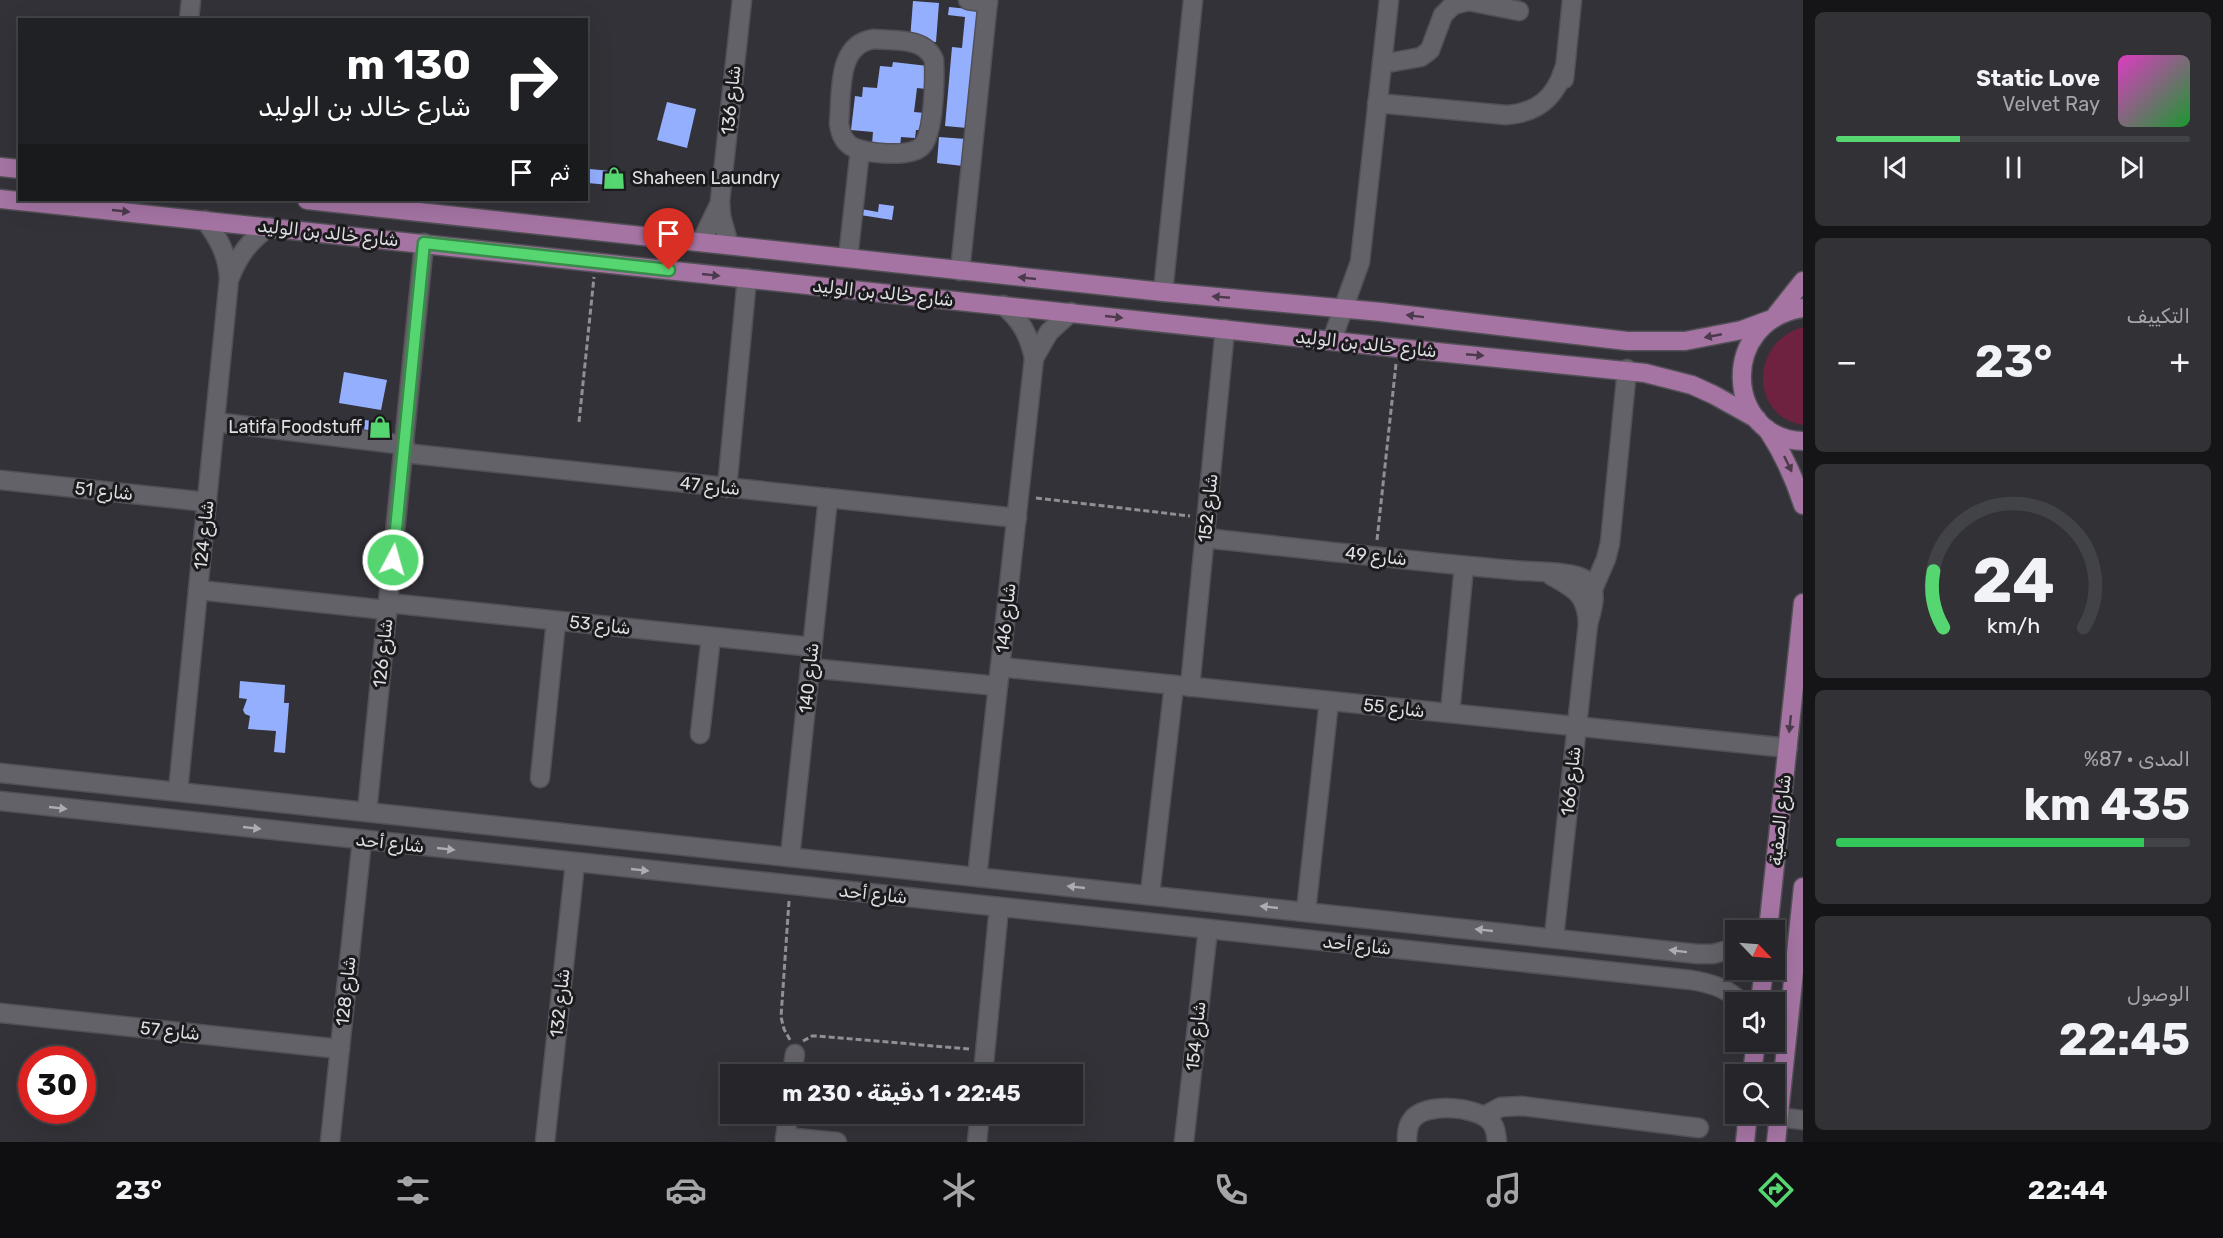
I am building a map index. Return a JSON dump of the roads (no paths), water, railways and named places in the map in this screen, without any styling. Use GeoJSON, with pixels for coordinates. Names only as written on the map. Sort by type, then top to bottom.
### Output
{"type":"FeatureCollection","features":[{"type":"Feature","properties":{"kind":"main road"},"geometry":{"type":"LineString","coordinates":[[0,167],[18,169]]}},
{"type":"Feature","properties":{"kind":"main road","name":"شارع خالد بن الوليد"},"geometry":{"type":"LineString","coordinates":[[0,199],[18,201]]}},
{"type":"Feature","properties":{"kind":"main road","name":"شارع خالد بن الوليد"},"geometry":{"type":"LineString","coordinates":[[20,201],[1398,348],[1627,369],[1692,385],[1714,395],[1780,436],[1803,441]]}},
{"type":"Feature","properties":{"kind":"main road","name":"شارع خالد بن الوليد"},"geometry":{"type":"LineString","coordinates":[[316,201],[1163,292],[1342,308],[1628,341],[1656,342],[1714,337],[1790,310],[1803,308]]}},
{"type":"Feature","properties":{"kind":"main road"},"geometry":{"type":"LineString","coordinates":[[601,264],[617,255],[619,249],[618,243],[610,233]]}},
{"type":"Feature","properties":{"kind":"main road"},"geometry":{"type":"LineString","coordinates":[[649,268],[642,251],[654,237]]}},
{"type":"Feature","properties":{"kind":"main road"},"geometry":{"type":"LineString","coordinates":[[1803,281],[1772,318],[1753,336],[1743,356],[1741,378],[1746,400],[1781,450],[1794,477],[1803,505]]}},
{"type":"Feature","properties":{"kind":"main road","name":"شارع الصفية"},"geometry":{"type":"LineString","coordinates":[[1766,920],[1788,748],[1803,603]]}},
{"type":"Feature","properties":{"kind":"main road","name":"شارع الصفية"},"geometry":{"type":"LineString","coordinates":[[1785,1081],[1796,1015],[1803,887]]}},
{"type":"Feature","properties":{"kind":"main road"},"geometry":{"type":"LineString","coordinates":[[1745,1142],[1747,1124]]}},
{"type":"Feature","properties":{"kind":"main road","name":"شارع الصفية"},"geometry":{"type":"LineString","coordinates":[[1776,1142],[1778,1124]]}},
{"type":"Feature","properties":{"kind":"street"},"geometry":{"type":"LineString","coordinates":[[189,18],[191,0]]}},
{"type":"Feature","properties":{"kind":"street","name":"شارع 136"},"geometry":{"type":"LineString","coordinates":[[729,245],[721,216],[720,201],[742,0]]}},
{"type":"Feature","properties":{"kind":"street"},"geometry":{"type":"LineString","coordinates":[[960,270],[988,1],[968,0]]}},
{"type":"Feature","properties":{"kind":"street"},"geometry":{"type":"LineString","coordinates":[[1163,292],[1193,0]]}},
{"type":"Feature","properties":{"kind":"street"},"geometry":{"type":"LineString","coordinates":[[1332,340],[1360,262],[1389,0]]}},
{"type":"Feature","properties":{"kind":"street"},"geometry":{"type":"LineString","coordinates":[[1377,103],[1506,115],[1531,120],[1541,117],[1558,104],[1562,94],[1572,0]]}},
{"type":"Feature","properties":{"kind":"street"},"geometry":{"type":"LineString","coordinates":[[1382,64],[1421,57],[1430,50],[1443,15],[1453,5],[1468,1],[1519,11]]}},
{"type":"Feature","properties":{"kind":"street"},"geometry":{"type":"LineString","coordinates":[[874,39],[913,43],[926,48],[934,60],[934,68],[929,132],[923,146],[910,154],[860,150],[845,140],[840,132],[839,123],[845,64],[851,49],[874,39]]}},
{"type":"Feature","properties":{"kind":"street"},"geometry":{"type":"LineString","coordinates":[[848,258],[860,150]]}},
{"type":"Feature","properties":{"kind":"street","name":"شارع 136"},"geometry":{"type":"LineString","coordinates":[[701,242],[720,201]]}},
{"type":"Feature","properties":{"kind":"street","name":"شارع 124"},"geometry":{"type":"LineString","coordinates":[[178,791],[229,279],[228,263],[223,248],[205,220]]}},
{"type":"Feature","properties":{"kind":"street","name":"شارع 124"},"geometry":{"type":"LineString","coordinates":[[229,279],[244,249],[256,236],[269,227]]}},
{"type":"Feature","properties":{"kind":"street","name":"شارع 126"},"geometry":{"type":"LineString","coordinates":[[367,812],[424,243]]}},
{"type":"Feature","properties":{"kind":"street"},"geometry":{"type":"LineString","coordinates":[[727,488],[747,278]]}},
{"type":"Feature","properties":{"kind":"street","name":"شارع 146"},"geometry":{"type":"LineString","coordinates":[[1002,305],[1015,315],[1024,328],[1034,358]]}},
{"type":"Feature","properties":{"kind":"street","name":"شارع 146"},"geometry":{"type":"LineString","coordinates":[[977,877],[1034,358],[1049,332],[1071,312]]}},
{"type":"Feature","properties":{"kind":"street","name":"شارع 152"},"geometry":{"type":"LineString","coordinates":[[1150,894],[1205,538],[1225,329]]}},
{"type":"Feature","properties":{"kind":"street","name":"شارع 166"},"geometry":{"type":"LineString","coordinates":[[1554,937],[1588,624],[1594,604],[1593,589],[1610,543],[1627,369]]}},
{"type":"Feature","properties":{"kind":"street","name":"شارع 47"},"geometry":{"type":"LineString","coordinates":[[215,422],[404,449],[727,488],[1017,518]]}},
{"type":"Feature","properties":{"kind":"street","name":"شارع 51"},"geometry":{"type":"LineString","coordinates":[[0,480],[207,502]]}},
{"type":"Feature","properties":{"kind":"street","name":"شارع 140"},"geometry":{"type":"LineString","coordinates":[[790,857],[828,498]]}},
{"type":"Feature","properties":{"kind":"street","name":"شارع 49"},"geometry":{"type":"LineString","coordinates":[[1205,538],[1548,573]]}},
{"type":"Feature","properties":{"kind":"street"},"geometry":{"type":"LineString","coordinates":[[1450,714],[1464,566]]}},
{"type":"Feature","properties":{"kind":"street"},"geometry":{"type":"LineString","coordinates":[[1548,573],[1578,575],[1593,589]]}},
{"type":"Feature","properties":{"kind":"street","name":"شارع 166"},"geometry":{"type":"LineString","coordinates":[[1548,573],[1580,594],[1585,603],[1588,624]]}},
{"type":"Feature","properties":{"kind":"street","name":"شارع 53"},"geometry":{"type":"LineString","coordinates":[[198,590],[556,621],[812,647]]}},
{"type":"Feature","properties":{"kind":"street"},"geometry":{"type":"LineString","coordinates":[[540,778],[556,621]]}},
{"type":"Feature","properties":{"kind":"street"},"geometry":{"type":"LineString","coordinates":[[700,734],[711,637]]}},
{"type":"Feature","properties":{"kind":"street","name":"شارع 55"},"geometry":{"type":"LineString","coordinates":[[1000,667],[1788,748]]}},
{"type":"Feature","properties":{"kind":"street"},"geometry":{"type":"LineString","coordinates":[[810,668],[998,686]]}},
{"type":"Feature","properties":{"kind":"street"},"geometry":{"type":"LineString","coordinates":[[1306,911],[1329,701]]}},
{"type":"Feature","properties":{"kind":"street","name":"شارع أحد"},"geometry":{"type":"LineString","coordinates":[[0,772],[1643,947],[1713,954],[1725,951]]}},
{"type":"Feature","properties":{"kind":"street","name":"شارع أحد"},"geometry":{"type":"LineString","coordinates":[[0,801],[1640,975],[1707,983],[1728,992]]}},
{"type":"Feature","properties":{"kind":"street"},"geometry":{"type":"LineString","coordinates":[[389,842],[382,831],[386,818],[392,814]]}},
{"type":"Feature","properties":{"kind":"street","name":"شارع 128"},"geometry":{"type":"LineString","coordinates":[[330,1142],[362,840]]}},
{"type":"Feature","properties":{"kind":"street","name":"شارع 132"},"geometry":{"type":"LineString","coordinates":[[545,1142],[575,863]]}},
{"type":"Feature","properties":{"kind":"street"},"geometry":{"type":"LineString","coordinates":[[870,866],[878,876],[878,883],[870,894]]}},
{"type":"Feature","properties":{"kind":"street","name":"شارع 154"},"geometry":{"type":"LineString","coordinates":[[1184,1142],[1217,930],[1229,903]]}},
{"type":"Feature","properties":{"kind":"street"},"geometry":{"type":"LineString","coordinates":[[984,1064],[999,907]]}},
{"type":"Feature","properties":{"kind":"street"},"geometry":{"type":"LineString","coordinates":[[1640,975],[1646,971],[1650,958],[1643,947]]}},
{"type":"Feature","properties":{"kind":"street","name":"شارع 57"},"geometry":{"type":"LineString","coordinates":[[0,1013],[340,1049]]}},
{"type":"Feature","properties":{"kind":"street"},"geometry":{"type":"LineString","coordinates":[[794,1064],[796,1051]]}},
{"type":"Feature","properties":{"kind":"street"},"geometry":{"type":"LineString","coordinates":[[1484,1116],[1501,1107],[1522,1106],[1699,1128]]}},
{"type":"Feature","properties":{"kind":"street"},"geometry":{"type":"LineString","coordinates":[[1407,1142],[1408,1127],[1418,1113],[1434,1108],[1471,1119],[1479,1124],[1489,1142]]}},
{"type":"Feature","properties":{"kind":"street"},"geometry":{"type":"LineString","coordinates":[[1413,1142],[1416,1131],[1425,1120],[1451,1112],[1469,1111],[1491,1121],[1496,1131],[1497,1142]]}},
{"type":"Feature","properties":{"kind":"street"},"geometry":{"type":"LineString","coordinates":[[1785,1118],[1803,1120]]}},
{"type":"Feature","properties":{"kind":"street"},"geometry":{"type":"LineString","coordinates":[[787,1124],[785,1139],[837,1142]]}},
{"type":"Feature","properties":{"kind":"street"},"geometry":{"type":"LineString","coordinates":[[977,1142],[979,1124]]}},
{"type":"Feature","properties":{"kind":"place","name":"Shaheen Laundry"},"geometry":{"type":"Point","coordinates":[614,178]}},
{"type":"Feature","properties":{"kind":"place","name":"Latifa Foodstuff"},"geometry":{"type":"Point","coordinates":[380,427]}}]}
